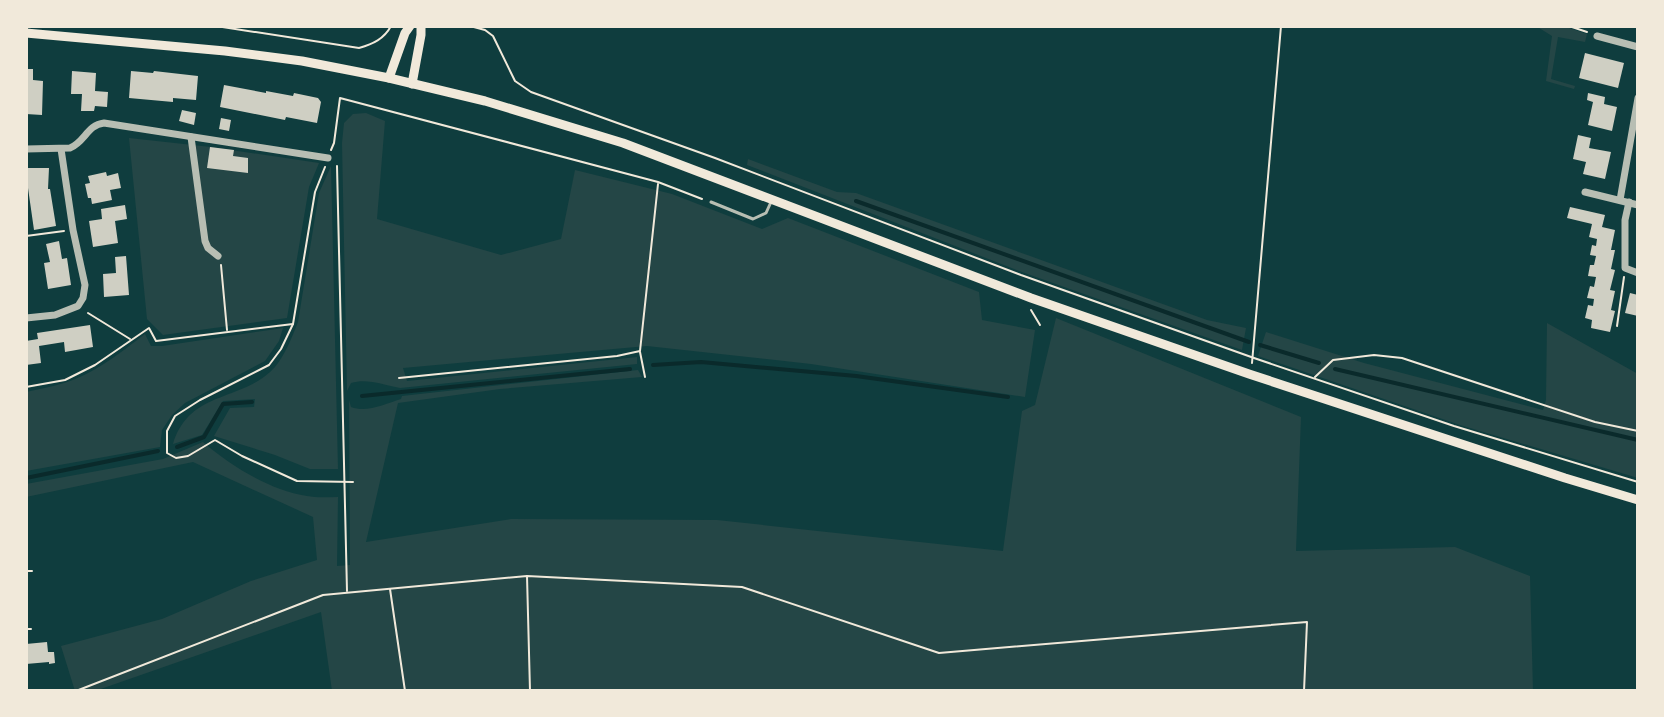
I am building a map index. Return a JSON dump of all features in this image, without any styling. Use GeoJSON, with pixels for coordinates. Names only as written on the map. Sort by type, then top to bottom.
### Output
{"type":"FeatureCollection","features":[{"type":"Feature","properties":{"kind":"main road"},"geometry":{"type":"LineString","coordinates":[[389,78],[410,26]]}},
{"type":"Feature","properties":{"kind":"main road"},"geometry":{"type":"LineString","coordinates":[[412,84],[421,26]]}},
{"type":"Feature","properties":{"kind":"main road"},"geometry":{"type":"LineString","coordinates":[[26,33],[302,61],[485,101],[623,143],[1031,298],[1235,369],[1638,500]]}},
{"type":"Feature","properties":{"kind":"street"},"geometry":{"type":"LineString","coordinates":[[1597,36],[1638,47]]}},
{"type":"Feature","properties":{"kind":"street"},"geometry":{"type":"LineString","coordinates":[[1638,98],[1625,220],[1625,268],[1638,273]]}},
{"type":"Feature","properties":{"kind":"street"},"geometry":{"type":"LineString","coordinates":[[26,149],[76,146],[92,127],[104,123],[328,158]]}},
{"type":"Feature","properties":{"kind":"street"},"geometry":{"type":"LineString","coordinates":[[191,137],[205,241],[218,256]]}},
{"type":"Feature","properties":{"kind":"street"},"geometry":{"type":"LineString","coordinates":[[26,318],[55,315],[78,306],[83,298],[85,285],[61,149]]}},
{"type":"Feature","properties":{"kind":"street"},"geometry":{"type":"LineString","coordinates":[[1585,192],[1629,202]]}},
{"type":"Feature","properties":{"kind":"lane"},"geometry":{"type":"LineString","coordinates":[[711,202],[753,219],[766,213],[772,199]]}},
{"type":"Feature","properties":{"kind":"path"},"geometry":{"type":"LineString","coordinates":[[216,26],[246,28],[359,48],[382,38],[391,26]]}},
{"type":"Feature","properties":{"kind":"path"},"geometry":{"type":"LineString","coordinates":[[470,26],[493,36],[515,81],[531,92],[715,158],[1021,275],[1254,358],[1454,426],[1638,482]]}},
{"type":"Feature","properties":{"kind":"path"},"geometry":{"type":"LineString","coordinates":[[1254,357],[1281,26]]}},
{"type":"Feature","properties":{"kind":"path"},"geometry":{"type":"LineString","coordinates":[[1569,26],[1597,36]]}},
{"type":"Feature","properties":{"kind":"path"},"geometry":{"type":"LineString","coordinates":[[353,482],[297,481],[215,440],[188,456],[176,458],[167,453],[167,431],[175,416],[269,365],[281,349],[293,324],[315,192],[334,143],[340,98],[658,182],[711,202]]}},
{"type":"Feature","properties":{"kind":"path"},"geometry":{"type":"LineString","coordinates":[[328,158],[337,166],[347,593]]}},
{"type":"Feature","properties":{"kind":"path"},"geometry":{"type":"LineString","coordinates":[[645,377],[640,351],[658,182]]}},
{"type":"Feature","properties":{"kind":"path"},"geometry":{"type":"LineString","coordinates":[[26,236],[73,230]]}},
{"type":"Feature","properties":{"kind":"path"},"geometry":{"type":"LineString","coordinates":[[218,256],[228,332]]}},
{"type":"Feature","properties":{"kind":"path"},"geometry":{"type":"LineString","coordinates":[[1617,326],[1625,268]]}},
{"type":"Feature","properties":{"kind":"path"},"geometry":{"type":"LineString","coordinates":[[78,306],[131,340]]}},
{"type":"Feature","properties":{"kind":"path"},"geometry":{"type":"LineString","coordinates":[[26,387],[65,380],[95,365],[149,328],[156,341],[293,324]]}},
{"type":"Feature","properties":{"kind":"path"},"geometry":{"type":"LineString","coordinates":[[399,378],[617,356],[640,351]]}},
{"type":"Feature","properties":{"kind":"path"},"geometry":{"type":"LineString","coordinates":[[1315,377],[1333,360],[1374,355],[1402,358],[1595,422],[1638,431]]}},
{"type":"Feature","properties":{"kind":"path"},"geometry":{"type":"LineString","coordinates":[[26,571],[32,571]]}},
{"type":"Feature","properties":{"kind":"path"},"geometry":{"type":"LineString","coordinates":[[76,691],[323,595],[527,576],[742,587],[939,653],[1307,622],[1304,691]]}},
{"type":"Feature","properties":{"kind":"path"},"geometry":{"type":"LineString","coordinates":[[527,576],[530,691]]}},
{"type":"Feature","properties":{"kind":"path"},"geometry":{"type":"LineString","coordinates":[[390,589],[405,691]]}},
{"type":"Feature","properties":{"kind":"path"},"geometry":{"type":"LineString","coordinates":[[26,629],[31,629]]}},
{"type":"Feature","properties":{"kind":"shaded area"},"geometry":{"type":"Polygon","coordinates":[[[1536,26],[1563,26],[1587,34],[1585,42],[1558,37],[1551,79],[1575,86],[1574,89],[1546,81],[1552,36],[1536,26]]]}},
{"type":"Feature","properties":{"kind":"shaded area"},"geometry":{"type":"Polygon","coordinates":[[[366,113],[385,121],[377,219],[501,255],[561,239],[575,170],[672,194],[762,229],[788,218],[979,292],[982,320],[1035,330],[1025,397],[811,364],[647,346],[403,368],[407,381],[637,357],[637,364],[400,388],[363,381],[351,383],[347,391],[342,143],[344,123],[353,114],[366,113]]]}},
{"type":"Feature","properties":{"kind":"shaded area"},"geometry":{"type":"Polygon","coordinates":[[[129,138],[319,163],[309,187],[287,318],[163,335],[147,319],[129,138]]]}},
{"type":"Feature","properties":{"kind":"shaded area"},"geometry":{"type":"Polygon","coordinates":[[[748,159],[837,192],[856,193],[1207,320],[1246,328],[1242,350],[1022,272],[747,165],[748,159]]]}},
{"type":"Feature","properties":{"kind":"shaded area"},"geometry":{"type":"Polygon","coordinates":[[[331,166],[338,469],[310,469],[214,436],[230,408],[254,407],[255,399],[223,401],[202,435],[173,444],[181,426],[191,414],[262,378],[282,357],[298,322],[319,193],[331,166]]]}},
{"type":"Feature","properties":{"kind":"shaded area"},"geometry":{"type":"Polygon","coordinates":[[[1056,318],[1301,417],[1296,551],[1455,547],[1530,576],[1533,691],[332,691],[321,612],[95,691],[75,691],[61,646],[162,619],[251,581],[317,560],[313,517],[193,462],[26,497],[26,484],[163,459],[203,442],[265,483],[311,497],[338,497],[337,566],[350,565],[349,400],[351,407],[370,408],[401,399],[402,396],[638,370],[642,377],[500,389],[398,403],[366,542],[511,519],[717,520],[1003,551],[1022,411],[1035,405],[1056,318]]]}},
{"type":"Feature","properties":{"kind":"shaded area"},"geometry":{"type":"Polygon","coordinates":[[[1547,323],[1638,374],[1638,478],[1460,425],[1258,356],[1266,332],[1364,363],[1543,410],[1546,400],[1547,323]]]}},
{"type":"Feature","properties":{"kind":"shaded area"},"geometry":{"type":"Polygon","coordinates":[[[283,328],[279,341],[265,361],[185,403],[172,415],[162,430],[160,447],[26,471],[26,392],[86,374],[145,334],[151,346],[162,346],[283,328]]]}},
{"type":"Feature","properties":{"kind":"building"},"geometry":{"type":"Polygon","coordinates":[[[1585,53],[1624,63],[1618,88],[1579,78],[1585,53]]]}},
{"type":"Feature","properties":{"kind":"building"},"geometry":{"type":"Polygon","coordinates":[[[26,69],[33,69],[33,80],[43,81],[42,115],[26,114],[26,69]]]}},
{"type":"Feature","properties":{"kind":"building"},"geometry":{"type":"Polygon","coordinates":[[[72,71],[96,73],[95,91],[108,92],[107,107],[95,106],[94,111],[81,111],[82,94],[71,94],[72,71]]]}},
{"type":"Feature","properties":{"kind":"building"},"geometry":{"type":"Polygon","coordinates":[[[131,71],[198,76],[196,100],[173,98],[173,102],[129,98],[131,71]]]}},
{"type":"Feature","properties":{"kind":"building"},"geometry":{"type":"Polygon","coordinates":[[[224,85],[318,98],[321,102],[317,123],[220,107],[224,85]]]}},
{"type":"Feature","properties":{"kind":"building"},"geometry":{"type":"Polygon","coordinates":[[[1588,93],[1605,97],[1604,104],[1617,107],[1612,131],[1588,125],[1593,102],[1587,100],[1588,93]]]}},
{"type":"Feature","properties":{"kind":"building"},"geometry":{"type":"Polygon","coordinates":[[[182,110],[196,113],[194,125],[179,121],[182,110]]]}},
{"type":"Feature","properties":{"kind":"building"},"geometry":{"type":"Polygon","coordinates":[[[221,118],[231,120],[229,131],[219,129],[221,118]]]}},
{"type":"Feature","properties":{"kind":"building"},"geometry":{"type":"Polygon","coordinates":[[[1578,135],[1591,138],[1589,148],[1611,152],[1605,179],[1583,174],[1586,162],[1573,159],[1578,135]]]}},
{"type":"Feature","properties":{"kind":"building"},"geometry":{"type":"Polygon","coordinates":[[[210,147],[234,150],[233,156],[248,158],[248,173],[207,168],[210,147]]]}},
{"type":"Feature","properties":{"kind":"building"},"geometry":{"type":"Polygon","coordinates":[[[26,168],[49,168],[48,189],[56,226],[34,230],[26,188],[26,168]]]}},
{"type":"Feature","properties":{"kind":"building"},"geometry":{"type":"Polygon","coordinates":[[[106,172],[107,176],[118,173],[121,188],[110,190],[112,200],[92,204],[85,184],[90,183],[88,176],[106,172]]]}},
{"type":"Feature","properties":{"kind":"building"},"geometry":{"type":"Polygon","coordinates":[[[125,205],[127,219],[115,221],[118,243],[93,247],[89,221],[102,219],[101,209],[125,205]]]}},
{"type":"Feature","properties":{"kind":"building"},"geometry":{"type":"Polygon","coordinates":[[[1570,207],[1605,215],[1602,227],[1615,230],[1611,269],[1615,270],[1610,290],[1615,291],[1611,310],[1615,311],[1610,332],[1591,328],[1592,320],[1585,318],[1588,305],[1593,306],[1594,299],[1587,298],[1596,277],[1588,276],[1596,256],[1590,255],[1592,245],[1596,246],[1597,239],[1589,237],[1592,224],[1567,218],[1570,207]]]}},
{"type":"Feature","properties":{"kind":"building"},"geometry":{"type":"Polygon","coordinates":[[[59,241],[62,259],[67,258],[71,285],[48,289],[44,263],[50,262],[46,244],[59,241]]]}},
{"type":"Feature","properties":{"kind":"building"},"geometry":{"type":"Polygon","coordinates":[[[126,256],[129,295],[104,297],[103,274],[116,273],[115,257],[126,256]]]}},
{"type":"Feature","properties":{"kind":"building"},"geometry":{"type":"Polygon","coordinates":[[[1630,293],[1638,295],[1638,316],[1625,313],[1630,293]]]}},
{"type":"Feature","properties":{"kind":"building"},"geometry":{"type":"Polygon","coordinates":[[[90,325],[93,347],[65,352],[64,342],[39,346],[41,363],[26,365],[26,341],[38,339],[37,333],[90,325]]]}},
{"type":"Feature","properties":{"kind":"building"},"geometry":{"type":"Polygon","coordinates":[[[47,642],[48,652],[54,652],[55,663],[26,664],[26,644],[47,642]]]}},
{"type":"Feature","properties":{"kind":"waterway"},"geometry":{"type":"LineString","coordinates":[[856,201],[1249,342]]}},
{"type":"Feature","properties":{"kind":"waterway"},"geometry":{"type":"LineString","coordinates":[[1260,345],[1319,363]]}},
{"type":"Feature","properties":{"kind":"waterway"},"geometry":{"type":"LineString","coordinates":[[653,365],[701,362],[856,376],[1008,397]]}},
{"type":"Feature","properties":{"kind":"waterway"},"geometry":{"type":"LineString","coordinates":[[362,396],[630,369]]}},
{"type":"Feature","properties":{"kind":"waterway"},"geometry":{"type":"LineString","coordinates":[[1335,369],[1638,440]]}},
{"type":"Feature","properties":{"kind":"waterway"},"geometry":{"type":"LineString","coordinates":[[177,447],[204,437],[223,404],[252,402]]}},
{"type":"Feature","properties":{"kind":"waterway"},"geometry":{"type":"LineString","coordinates":[[26,478],[158,451]]}}]}
